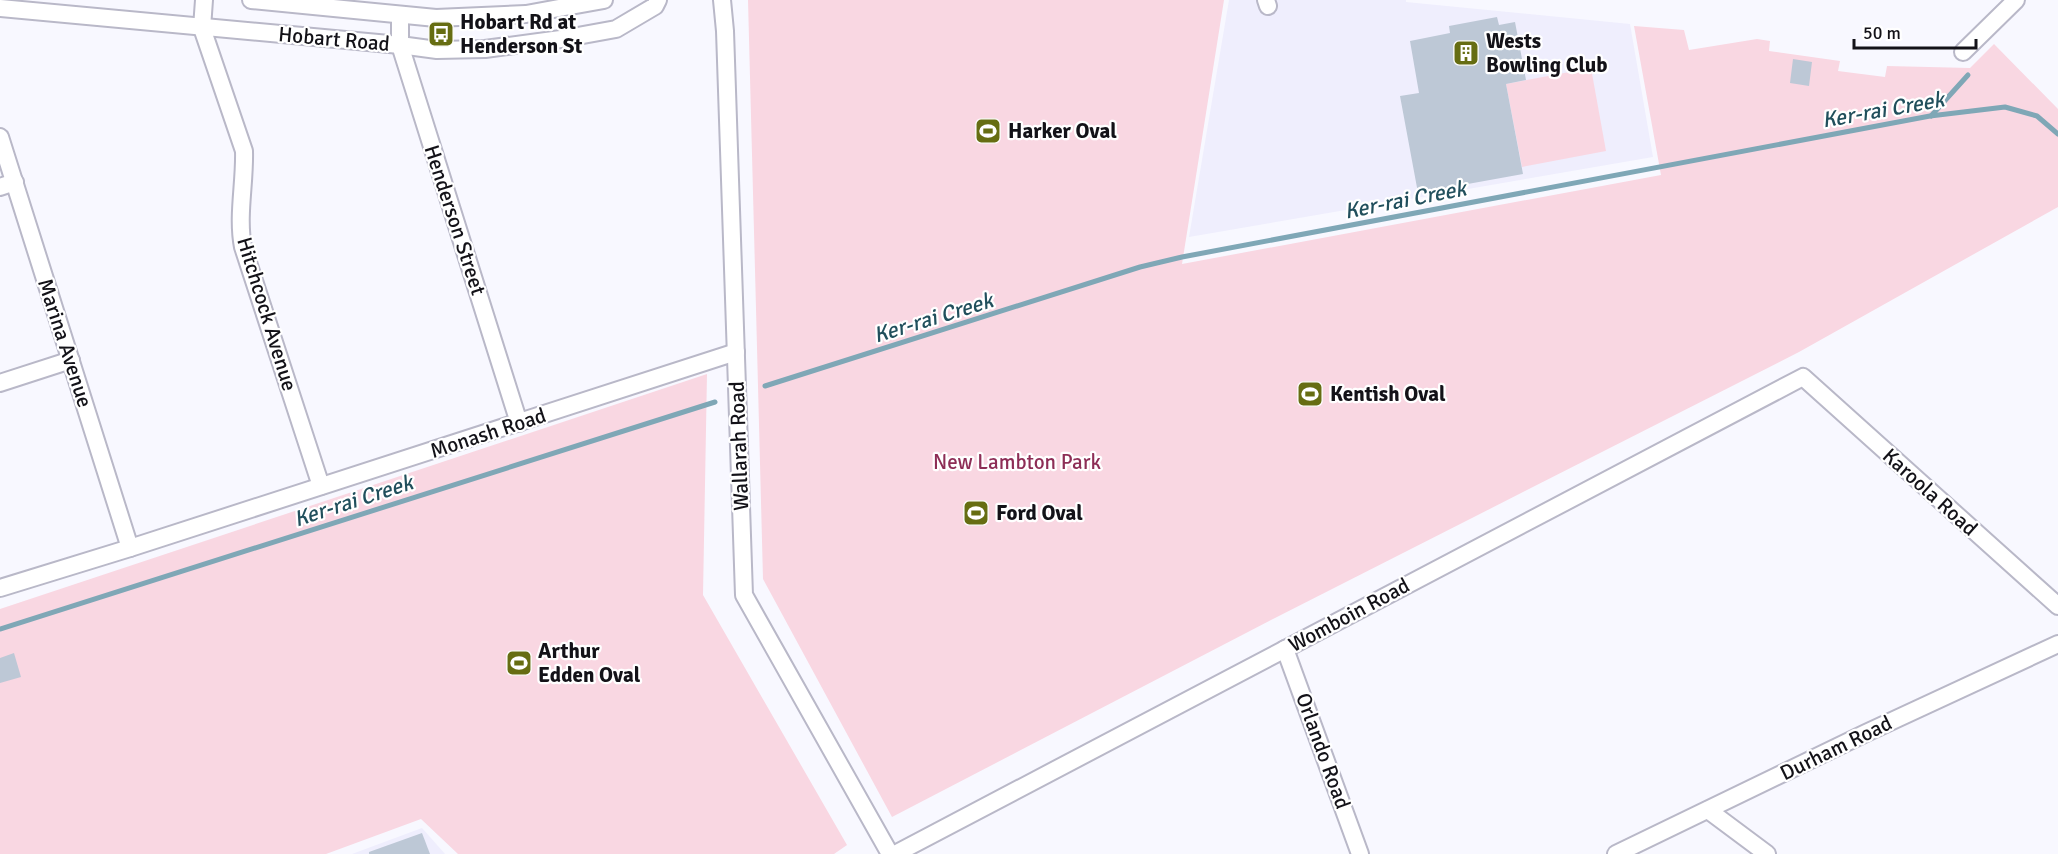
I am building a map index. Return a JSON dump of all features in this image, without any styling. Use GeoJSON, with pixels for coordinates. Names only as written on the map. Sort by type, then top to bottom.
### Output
{"type":"FeatureCollection","features":[{"type":"Feature","properties":{"kind":"street","name":"Hitchcock Avenue"},"geometry":{"type":"LineString","coordinates":[[204,0],[202,28],[244,151],[240,231],[243,247],[321,486]]}},
{"type":"Feature","properties":{"kind":"street","name":"Hobart Road"},"geometry":{"type":"LineString","coordinates":[[251,0],[400,15],[470,18],[526,14],[604,0]]}},
{"type":"Feature","properties":{"kind":"street","name":"Hobart Road"},"geometry":{"type":"LineString","coordinates":[[0,8],[438,50],[485,49],[616,29],[655,6],[658,0]]}},
{"type":"Feature","properties":{"kind":"street","name":"Wallarah Road"},"geometry":{"type":"LineString","coordinates":[[722,0],[725,31],[744,595],[890,854]]}},
{"type":"Feature","properties":{"kind":"street"},"geometry":{"type":"LineString","coordinates":[[1963,52],[2016,0]]}},
{"type":"Feature","properties":{"kind":"street","name":"Henderson Street"},"geometry":{"type":"LineString","coordinates":[[400,15],[400,45],[519,423]]}},
{"type":"Feature","properties":{"kind":"street","name":"Marina Avenue"},"geometry":{"type":"LineString","coordinates":[[0,137],[7,184],[71,360],[130,548]]}},
{"type":"Feature","properties":{"kind":"street","name":"Monash Road"},"geometry":{"type":"LineString","coordinates":[[0,588],[736,352]]}},
{"type":"Feature","properties":{"kind":"street"},"geometry":{"type":"LineString","coordinates":[[0,383],[71,360]]}},
{"type":"Feature","properties":{"kind":"street","name":"Karoola Road"},"geometry":{"type":"LineString","coordinates":[[1803,377],[2058,606]]}},
{"type":"Feature","properties":{"kind":"street","name":"Womboin Road"},"geometry":{"type":"LineString","coordinates":[[895,854],[1803,377]]}},
{"type":"Feature","properties":{"kind":"street","name":"Durham Road"},"geometry":{"type":"LineString","coordinates":[[1616,854],[1866,733],[2058,644]]}},
{"type":"Feature","properties":{"kind":"street","name":"Orlando Road"},"geometry":{"type":"LineString","coordinates":[[1285,649],[1360,854]]}},
{"type":"Feature","properties":{"kind":"street"},"geometry":{"type":"LineString","coordinates":[[1708,810],[1767,854]]}},
{"type":"Feature","properties":{"kind":"shaded area"},"geometry":{"type":"Polygon","coordinates":[[[1229,0],[1406,0],[1406,2],[1630,24],[1653,157],[1189,237],[1229,0]]]}},
{"type":"Feature","properties":{"kind":"shaded area"},"geometry":{"type":"Polygon","coordinates":[[[422,828],[445,854],[352,854],[422,828]]]}},
{"type":"Feature","properties":{"kind":"green space","name":"New Lambton Park"},"geometry":{"type":"Polygon","coordinates":[[[748,0],[1224,0],[1182,264],[1661,175],[1634,26],[1684,30],[1689,50],[1757,39],[1770,41],[1769,51],[1840,61],[1838,71],[1885,77],[1887,66],[1970,68],[1994,44],[2058,109],[2058,207],[1799,352],[1273,619],[892,817],[763,579],[748,0]]]}},
{"type":"Feature","properties":{"kind":"green space"},"geometry":{"type":"Polygon","coordinates":[[[1591,68],[1606,151],[1522,167],[1506,84],[1591,68]]]}},
{"type":"Feature","properties":{"kind":"green space"},"geometry":{"type":"Polygon","coordinates":[[[707,374],[703,595],[847,845],[834,854],[458,854],[421,819],[326,854],[0,854],[0,609],[707,374]]]}},
{"type":"Feature","properties":{"kind":"building"},"geometry":{"type":"Polygon","coordinates":[[[1497,17],[1499,25],[1515,22],[1526,80],[1506,84],[1523,174],[1418,193],[1400,96],[1419,93],[1410,41],[1450,33],[1449,26],[1497,17]]]}},
{"type":"Feature","properties":{"kind":"building"},"geometry":{"type":"Polygon","coordinates":[[[1793,59],[1812,62],[1809,86],[1790,83],[1793,59]]]}},
{"type":"Feature","properties":{"kind":"building"},"geometry":{"type":"Polygon","coordinates":[[[14,653],[21,677],[0,683],[0,658],[14,653]]]}},
{"type":"Feature","properties":{"kind":"building"},"geometry":{"type":"Polygon","coordinates":[[[422,833],[430,854],[369,854],[369,852],[422,833]]]}},
{"type":"Feature","properties":{"kind":"waterway"},"geometry":{"type":"LineString","coordinates":[[1931,116],[1968,75]]}},
{"type":"Feature","properties":{"kind":"waterway","name":"Ker-rai Creek"},"geometry":{"type":"LineString","coordinates":[[765,386],[1140,267],[1182,257],[1930,116],[2005,107],[2037,116],[2058,134]]}},
{"type":"Feature","properties":{"kind":"waterway","name":"Ker-rai Creek"},"geometry":{"type":"LineString","coordinates":[[0,629],[715,402]]}},
{"type":"Feature","properties":{"kind":"place","name":"Hobart Rd at Henderson St"},"geometry":{"type":"Point","coordinates":[441,34]}},
{"type":"Feature","properties":{"kind":"place","name":"Wests Bowling Club"},"geometry":{"type":"Point","coordinates":[1466,53]}},
{"type":"Feature","properties":{"kind":"place","name":"Harker Oval"},"geometry":{"type":"Point","coordinates":[988,131]}},
{"type":"Feature","properties":{"kind":"place","name":"Kentish Oval"},"geometry":{"type":"Point","coordinates":[1310,394]}},
{"type":"Feature","properties":{"kind":"place","name":"Ford Oval"},"geometry":{"type":"Point","coordinates":[976,513]}},
{"type":"Feature","properties":{"kind":"place","name":"Arthur Edden Oval"},"geometry":{"type":"Point","coordinates":[519,663]}}]}
